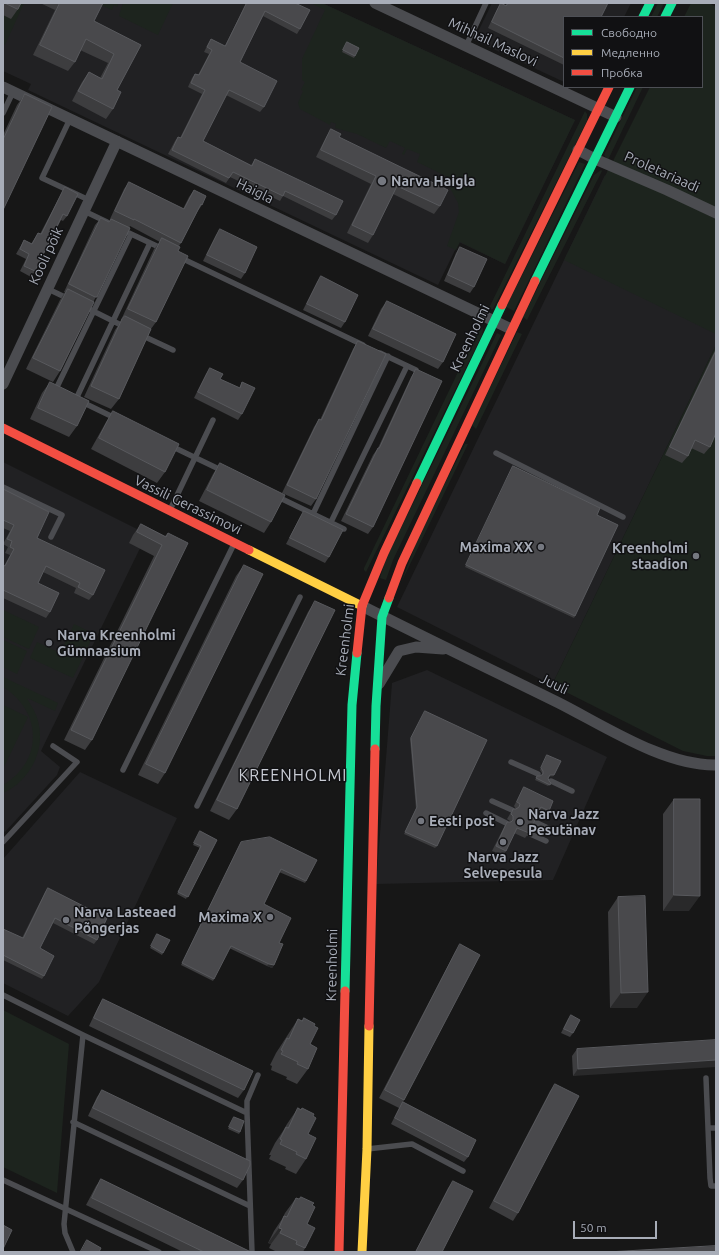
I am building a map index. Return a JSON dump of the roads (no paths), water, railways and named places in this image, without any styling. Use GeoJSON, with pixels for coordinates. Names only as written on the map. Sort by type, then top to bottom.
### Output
{"type":"FeatureCollection","features":[{"type":"Feature","properties":{"kind":"main road"},"geometry":{"type":"LineString","coordinates":[[644,16],[650,3]]}},
{"type":"Feature","properties":{"kind":"main road"},"geometry":{"type":"LineString","coordinates":[[666,16],[672,3]]}},
{"type":"Feature","properties":{"kind":"main road","name":"Kreenholmi"},"geometry":{"type":"LineString","coordinates":[[339,1252],[345,1148],[348,877],[352,705],[362,606],[384,553],[457,398],[609,88]]}},
{"type":"Feature","properties":{"kind":"main road"},"geometry":{"type":"LineString","coordinates":[[362,1252],[377,687],[382,617],[402,563],[511,329],[630,88]]}},
{"type":"Feature","properties":{"kind":"main road","name":"Vassili Gerassimovi"},"geometry":{"type":"LineString","coordinates":[[3,428],[234,544],[362,606]]}},
{"type":"Feature","properties":{"kind":"main road"},"geometry":{"type":"LineString","coordinates":[[348,877],[372,878]]}},
{"type":"Feature","properties":{"kind":"street","name":"Mihhail Maslovi"},"geometry":{"type":"LineString","coordinates":[[375,3],[616,117]]}},
{"type":"Feature","properties":{"kind":"street","name":"Haigla"},"geometry":{"type":"LineString","coordinates":[[3,87],[511,329]]}},
{"type":"Feature","properties":{"kind":"street","name":"Kooli põik"},"geometry":{"type":"LineString","coordinates":[[3,384],[117,141]]}},
{"type":"Feature","properties":{"kind":"street","name":"Proletariaadi"},"geometry":{"type":"LineString","coordinates":[[578,150],[716,214]]}},
{"type":"Feature","properties":{"kind":"street","name":"Juuli"},"geometry":{"type":"LineString","coordinates":[[362,606],[567,707],[635,743],[678,760],[707,766],[716,765]]}},
{"type":"Feature","properties":{"kind":"street"},"geometry":{"type":"LineString","coordinates":[[377,687],[399,652],[416,647],[449,650]]}},
{"type":"Feature","properties":{"kind":"lane"},"geometry":{"type":"LineString","coordinates":[[466,46],[486,3]]}},
{"type":"Feature","properties":{"kind":"lane"},"geometry":{"type":"LineString","coordinates":[[3,113],[13,92]]}},
{"type":"Feature","properties":{"kind":"lane"},"geometry":{"type":"LineString","coordinates":[[70,119],[42,178],[89,200]]}},
{"type":"Feature","properties":{"kind":"lane"},"geometry":{"type":"LineString","coordinates":[[84,211],[111,224]]}},
{"type":"Feature","properties":{"kind":"lane"},"geometry":{"type":"LineString","coordinates":[[125,231],[366,346]]}},
{"type":"Feature","properties":{"kind":"lane"},"geometry":{"type":"LineString","coordinates":[[63,392],[56,389],[131,234]]}},
{"type":"Feature","properties":{"kind":"lane"},"geometry":{"type":"LineString","coordinates":[[76,399],[150,243]]}},
{"type":"Feature","properties":{"kind":"lane"},"geometry":{"type":"LineString","coordinates":[[48,289],[74,302]]}},
{"type":"Feature","properties":{"kind":"lane"},"geometry":{"type":"LineString","coordinates":[[87,308],[173,350]]}},
{"type":"Feature","properties":{"kind":"lane"},"geometry":{"type":"LineString","coordinates":[[374,350],[416,370]]}},
{"type":"Feature","properties":{"kind":"lane"},"geometry":{"type":"LineString","coordinates":[[313,514],[388,356]]}},
{"type":"Feature","properties":{"kind":"lane"},"geometry":{"type":"LineString","coordinates":[[331,522],[407,366]]}},
{"type":"Feature","properties":{"kind":"lane"},"geometry":{"type":"LineString","coordinates":[[69,396],[124,423]]}},
{"type":"Feature","properties":{"kind":"lane"},"geometry":{"type":"LineString","coordinates":[[169,511],[213,420]]}},
{"type":"Feature","properties":{"kind":"lane"},"geometry":{"type":"LineString","coordinates":[[167,444],[230,474]]}},
{"type":"Feature","properties":{"kind":"lane"},"geometry":{"type":"LineString","coordinates":[[496,453],[623,517]]}},
{"type":"Feature","properties":{"kind":"lane"},"geometry":{"type":"LineString","coordinates":[[3,488],[62,515],[51,537]]}},
{"type":"Feature","properties":{"kind":"lane"},"geometry":{"type":"LineString","coordinates":[[272,494],[344,529]]}},
{"type":"Feature","properties":{"kind":"lane"},"geometry":{"type":"LineString","coordinates":[[123,770],[234,544]]}},
{"type":"Feature","properties":{"kind":"lane"},"geometry":{"type":"LineString","coordinates":[[197,806],[300,597]]}},
{"type":"Feature","properties":{"kind":"lane"},"geometry":{"type":"LineString","coordinates":[[3,842],[77,762],[53,746]]}},
{"type":"Feature","properties":{"kind":"lane"},"geometry":{"type":"LineString","coordinates":[[511,762],[538,774]]}},
{"type":"Feature","properties":{"kind":"lane"},"geometry":{"type":"LineString","coordinates":[[551,781],[572,790]]}},
{"type":"Feature","properties":{"kind":"lane"},"geometry":{"type":"LineString","coordinates":[[492,801],[512,810]]}},
{"type":"Feature","properties":{"kind":"lane"},"geometry":{"type":"LineString","coordinates":[[486,813],[506,822]]}},
{"type":"Feature","properties":{"kind":"lane"},"geometry":{"type":"LineString","coordinates":[[533,821],[552,830]]}},
{"type":"Feature","properties":{"kind":"lane"},"geometry":{"type":"LineString","coordinates":[[528,833],[546,841]]}},
{"type":"Feature","properties":{"kind":"lane"},"geometry":{"type":"LineString","coordinates":[[3,995],[247,1113]]}},
{"type":"Feature","properties":{"kind":"lane"},"geometry":{"type":"LineString","coordinates":[[73,1252],[65,1233],[64,1224],[73,1122],[83,1035]]}},
{"type":"Feature","properties":{"kind":"lane"},"geometry":{"type":"LineString","coordinates":[[252,1252],[247,1101],[258,1075]]}},
{"type":"Feature","properties":{"kind":"lane"},"geometry":{"type":"LineString","coordinates":[[706,1078],[711,1186],[716,1186]]}},
{"type":"Feature","properties":{"kind":"lane"},"geometry":{"type":"LineString","coordinates":[[73,1122],[250,1206]]}},
{"type":"Feature","properties":{"kind":"lane"},"geometry":{"type":"LineString","coordinates":[[708,1128],[716,1128]]}},
{"type":"Feature","properties":{"kind":"lane"},"geometry":{"type":"LineString","coordinates":[[364,1149],[412,1144],[463,1171]]}},
{"type":"Feature","properties":{"kind":"lane"},"geometry":{"type":"LineString","coordinates":[[3,1180],[159,1252]]}},
{"type":"Feature","properties":{"kind":"place","name":"Narva Haigla"},"geometry":{"type":"Point","coordinates":[382,181]}},
{"type":"Feature","properties":{"kind":"place","name":"Maxima XX"},"geometry":{"type":"Point","coordinates":[541,547]}},
{"type":"Feature","properties":{"kind":"place","name":"Kreenholmi staadion"},"geometry":{"type":"Point","coordinates":[696,556]}},
{"type":"Feature","properties":{"kind":"place","name":"Narva Kreenholmi Gümnaasium"},"geometry":{"type":"Point","coordinates":[49,643]}},
{"type":"Feature","properties":{"kind":"place","name":"Eesti post"},"geometry":{"type":"Point","coordinates":[421,821]}},
{"type":"Feature","properties":{"kind":"place","name":"Narva Jazz Pesutänav"},"geometry":{"type":"Point","coordinates":[520,822]}},
{"type":"Feature","properties":{"kind":"place","name":"Narva Jazz Selvepesula"},"geometry":{"type":"Point","coordinates":[503,842]}},
{"type":"Feature","properties":{"kind":"place","name":"Maxima X"},"geometry":{"type":"Point","coordinates":[270,917]}},
{"type":"Feature","properties":{"kind":"place","name":"Narva Lasteaed Põngerjas"},"geometry":{"type":"Point","coordinates":[66,920]}},
{"type":"Feature","properties":{"kind":"district","name":"KREENHOLMI"},"geometry":{"type":"Point","coordinates":[293,776]}}]}
